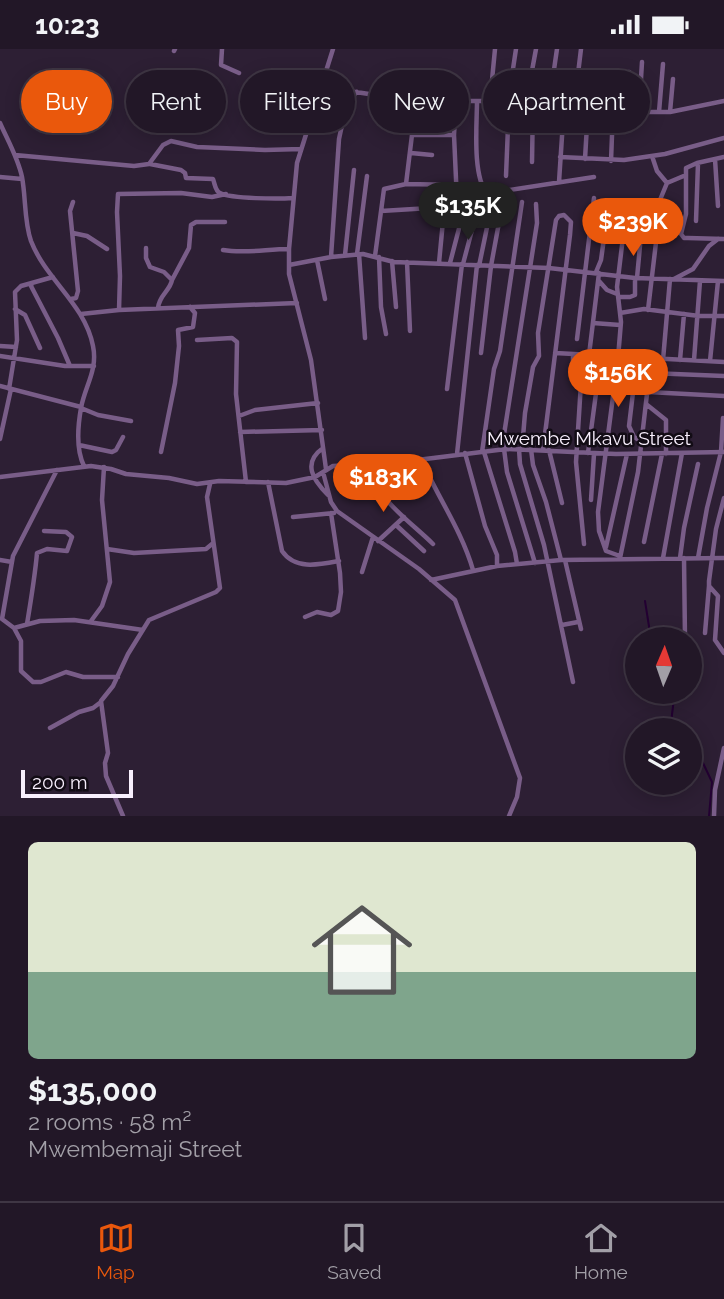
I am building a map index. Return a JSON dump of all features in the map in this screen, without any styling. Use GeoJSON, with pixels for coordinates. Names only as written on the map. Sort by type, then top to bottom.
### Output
{"type":"FeatureCollection","features":[{"type":"Feature","properties":{"kind":"street"},"geometry":{"type":"LineString","coordinates":[[222,49],[222,65],[239,73]]}},
{"type":"Feature","properties":{"kind":"street"},"geometry":{"type":"LineString","coordinates":[[326,70],[333,49]]}},
{"type":"Feature","properties":{"kind":"street"},"geometry":{"type":"LineString","coordinates":[[493,70],[495,49]]}},
{"type":"Feature","properties":{"kind":"street"},"geometry":{"type":"LineString","coordinates":[[513,70],[516,49]]}},
{"type":"Feature","properties":{"kind":"street"},"geometry":{"type":"LineString","coordinates":[[532,70],[536,49]]}},
{"type":"Feature","properties":{"kind":"street"},"geometry":{"type":"LineString","coordinates":[[554,70],[557,49]]}},
{"type":"Feature","properties":{"kind":"street"},"geometry":{"type":"LineString","coordinates":[[578,70],[581,49]]}},
{"type":"Feature","properties":{"kind":"street"},"geometry":{"type":"LineString","coordinates":[[642,62],[642,70]]}},
{"type":"Feature","properties":{"kind":"street"},"geometry":{"type":"LineString","coordinates":[[659,112],[663,64]]}},
{"type":"Feature","properties":{"kind":"street"},"geometry":{"type":"LineString","coordinates":[[670,112],[673,79]]}},
{"type":"Feature","properties":{"kind":"street"},"geometry":{"type":"LineString","coordinates":[[331,257],[339,139],[347,102],[357,91],[369,93]]}},
{"type":"Feature","properties":{"kind":"street"},"geometry":{"type":"LineString","coordinates":[[469,101],[483,101]]}},
{"type":"Feature","properties":{"kind":"street"},"geometry":{"type":"LineString","coordinates":[[457,454],[478,265],[490,213],[488,193],[481,185],[478,161],[477,101]]}},
{"type":"Feature","properties":{"kind":"street"},"geometry":{"type":"LineString","coordinates":[[650,112],[670,112],[724,101]]}},
{"type":"Feature","properties":{"kind":"street"},"geometry":{"type":"LineString","coordinates":[[0,123],[23,179],[29,235],[38,255],[81,314],[92,339],[94,366],[81,408],[79,445],[84,466]]}},
{"type":"Feature","properties":{"kind":"street"},"geometry":{"type":"LineString","coordinates":[[306,133],[300,149],[293,198],[289,265],[311,360],[331,499]]}},
{"type":"Feature","properties":{"kind":"street"},"geometry":{"type":"LineString","coordinates":[[506,176],[507,133]]}},
{"type":"Feature","properties":{"kind":"street"},"geometry":{"type":"LineString","coordinates":[[532,133],[532,162]]}},
{"type":"Feature","properties":{"kind":"street"},"geometry":{"type":"LineString","coordinates":[[559,182],[562,133]]}},
{"type":"Feature","properties":{"kind":"street"},"geometry":{"type":"LineString","coordinates":[[586,159],[587,133]]}},
{"type":"Feature","properties":{"kind":"street"},"geometry":{"type":"LineString","coordinates":[[611,161],[612,133]]}},
{"type":"Feature","properties":{"kind":"street"},"geometry":{"type":"LineString","coordinates":[[406,184],[413,135],[454,135],[458,198]]}},
{"type":"Feature","properties":{"kind":"street"},"geometry":{"type":"LineString","coordinates":[[560,157],[611,161],[652,156],[724,138]]}},
{"type":"Feature","properties":{"kind":"street"},"geometry":{"type":"LineString","coordinates":[[149,164],[163,145],[172,141],[197,147],[300,149]]}},
{"type":"Feature","properties":{"kind":"street"},"geometry":{"type":"LineString","coordinates":[[411,153],[432,155]]}},
{"type":"Feature","properties":{"kind":"street"},"geometry":{"type":"LineString","coordinates":[[15,155],[121,165],[149,164],[181,170],[186,173],[186,178],[214,180],[217,191],[226,194],[293,198]]}},
{"type":"Feature","properties":{"kind":"street"},"geometry":{"type":"LineString","coordinates":[[652,156],[657,170],[667,183]]}},
{"type":"Feature","properties":{"kind":"street"},"geometry":{"type":"LineString","coordinates":[[721,239],[688,239],[682,236],[686,214],[687,167],[724,157]]}},
{"type":"Feature","properties":{"kind":"street"},"geometry":{"type":"LineString","coordinates":[[715,159],[718,206]]}},
{"type":"Feature","properties":{"kind":"street"},"geometry":{"type":"LineString","coordinates":[[696,221],[698,163]]}},
{"type":"Feature","properties":{"kind":"street"},"geometry":{"type":"LineString","coordinates":[[345,255],[354,170]]}},
{"type":"Feature","properties":{"kind":"street"},"geometry":{"type":"LineString","coordinates":[[648,310],[655,212],[667,183],[686,175]]}},
{"type":"Feature","properties":{"kind":"street"},"geometry":{"type":"LineString","coordinates":[[366,338],[358,254],[367,176]]}},
{"type":"Feature","properties":{"kind":"street"},"geometry":{"type":"LineString","coordinates":[[0,177],[23,179]]}},
{"type":"Feature","properties":{"kind":"street"},"geometry":{"type":"LineString","coordinates":[[381,211],[440,206],[455,202],[458,198],[594,177]]}},
{"type":"Feature","properties":{"kind":"street"},"geometry":{"type":"LineString","coordinates":[[386,334],[377,257],[384,188],[406,184],[457,185]]}},
{"type":"Feature","properties":{"kind":"street"},"geometry":{"type":"LineString","coordinates":[[481,353],[491,266],[505,190]]}},
{"type":"Feature","properties":{"kind":"street"},"geometry":{"type":"LineString","coordinates":[[119,310],[118,194],[181,193],[212,197],[226,194]]}},
{"type":"Feature","properties":{"kind":"street"},"geometry":{"type":"LineString","coordinates":[[577,339],[594,198]]}},
{"type":"Feature","properties":{"kind":"street"},"geometry":{"type":"LineString","coordinates":[[71,299],[76,298],[78,291],[70,207],[73,202]]}},
{"type":"Feature","properties":{"kind":"street"},"geometry":{"type":"LineString","coordinates":[[517,564],[483,452],[522,202]]}},
{"type":"Feature","properties":{"kind":"street"},"geometry":{"type":"LineString","coordinates":[[589,355],[609,202]]}},
{"type":"Feature","properties":{"kind":"street"},"geometry":{"type":"LineString","coordinates":[[535,563],[503,450],[537,223],[536,204]]}},
{"type":"Feature","properties":{"kind":"street"},"geometry":{"type":"LineString","coordinates":[[562,503],[546,450],[571,222],[565,215],[556,218],[538,333],[539,356],[533,367],[520,464],[547,562],[573,682]]}},
{"type":"Feature","properties":{"kind":"street"},"geometry":{"type":"LineString","coordinates":[[450,264],[462,217]]}},
{"type":"Feature","properties":{"kind":"street"},"geometry":{"type":"LineString","coordinates":[[439,263],[443,221]]}},
{"type":"Feature","properties":{"kind":"street"},"geometry":{"type":"LineString","coordinates":[[158,308],[161,296],[169,287],[189,248],[191,225],[196,222],[225,222]]}},
{"type":"Feature","properties":{"kind":"street"},"geometry":{"type":"LineString","coordinates":[[598,281],[617,295],[635,295],[641,235],[656,222]]}},
{"type":"Feature","properties":{"kind":"street"},"geometry":{"type":"LineString","coordinates":[[447,389],[463,264],[472,230]]}},
{"type":"Feature","properties":{"kind":"street"},"geometry":{"type":"LineString","coordinates":[[72,232],[87,236],[107,249]]}},
{"type":"Feature","properties":{"kind":"street"},"geometry":{"type":"LineString","coordinates":[[604,233],[614,237],[629,233],[641,235]]}},
{"type":"Feature","properties":{"kind":"street"},"geometry":{"type":"LineString","coordinates":[[620,557],[608,553],[597,523],[618,358],[620,313],[617,295],[622,237]]}},
{"type":"Feature","properties":{"kind":"street"},"geometry":{"type":"LineString","coordinates":[[672,279],[693,269],[709,246],[721,239]]}},
{"type":"Feature","properties":{"kind":"street"},"geometry":{"type":"LineString","coordinates":[[146,248],[150,267],[164,272],[172,279]]}},
{"type":"Feature","properties":{"kind":"street"},"geometry":{"type":"LineString","coordinates":[[223,250],[241,253],[250,250],[289,249]]}},
{"type":"Feature","properties":{"kind":"street"},"geometry":{"type":"LineString","coordinates":[[289,265],[358,254],[392,261],[549,268],[636,278],[721,281],[710,361]]}},
{"type":"Feature","properties":{"kind":"street"},"geometry":{"type":"LineString","coordinates":[[317,260],[325,299]]}},
{"type":"Feature","properties":{"kind":"street"},"geometry":{"type":"LineString","coordinates":[[392,261],[396,307]]}},
{"type":"Feature","properties":{"kind":"street"},"geometry":{"type":"LineString","coordinates":[[407,262],[410,331]]}},
{"type":"Feature","properties":{"kind":"street"},"geometry":{"type":"LineString","coordinates":[[0,439],[16,357],[16,289],[53,277]]}},
{"type":"Feature","properties":{"kind":"street"},"geometry":{"type":"LineString","coordinates":[[663,360],[672,279]]}},
{"type":"Feature","properties":{"kind":"street"},"geometry":{"type":"LineString","coordinates":[[694,360],[700,281]]}},
{"type":"Feature","properties":{"kind":"street"},"geometry":{"type":"LineString","coordinates":[[32,283],[70,366]]}},
{"type":"Feature","properties":{"kind":"street"},"geometry":{"type":"LineString","coordinates":[[81,314],[297,303]]}},
{"type":"Feature","properties":{"kind":"street"},"geometry":{"type":"LineString","coordinates":[[161,452],[175,383],[178,330],[192,328],[194,324],[194,310],[190,307]]}},
{"type":"Feature","properties":{"kind":"street"},"geometry":{"type":"LineString","coordinates":[[14,308],[25,315],[40,348]]}},
{"type":"Feature","properties":{"kind":"street"},"geometry":{"type":"LineString","coordinates":[[620,313],[648,310],[724,316]]}},
{"type":"Feature","properties":{"kind":"street"},"geometry":{"type":"LineString","coordinates":[[680,360],[684,314]]}},
{"type":"Feature","properties":{"kind":"street"},"geometry":{"type":"LineString","coordinates":[[593,323],[620,325]]}},
{"type":"Feature","properties":{"kind":"street"},"geometry":{"type":"LineString","coordinates":[[197,340],[232,338],[237,342],[236,394],[246,482]]}},
{"type":"Feature","properties":{"kind":"street"},"geometry":{"type":"LineString","coordinates":[[0,346],[16,347]]}},
{"type":"Feature","properties":{"kind":"street"},"geometry":{"type":"LineString","coordinates":[[555,352],[618,358],[724,362]]}},
{"type":"Feature","properties":{"kind":"street"},"geometry":{"type":"LineString","coordinates":[[573,354],[581,383],[576,452],[577,492],[584,544]]}},
{"type":"Feature","properties":{"kind":"street"},"geometry":{"type":"LineString","coordinates":[[0,356],[70,366],[94,366]]}},
{"type":"Feature","properties":{"kind":"street"},"geometry":{"type":"LineString","coordinates":[[591,500],[591,454],[601,356]]}},
{"type":"Feature","properties":{"kind":"street"},"geometry":{"type":"LineString","coordinates":[[637,359],[629,426],[634,437],[641,441]]}},
{"type":"Feature","properties":{"kind":"street"},"geometry":{"type":"LineString","coordinates":[[620,557],[640,454],[651,359]]}},
{"type":"Feature","properties":{"kind":"street"},"geometry":{"type":"LineString","coordinates":[[650,373],[724,376]]}},
{"type":"Feature","properties":{"kind":"street"},"geometry":{"type":"LineString","coordinates":[[0,386],[98,415],[131,421]]}},
{"type":"Feature","properties":{"kind":"street"},"geometry":{"type":"LineString","coordinates":[[648,393],[724,396]]}},
{"type":"Feature","properties":{"kind":"street"},"geometry":{"type":"LineString","coordinates":[[239,416],[255,410],[318,404]]}},
{"type":"Feature","properties":{"kind":"street"},"geometry":{"type":"LineString","coordinates":[[644,542],[664,454],[666,419],[646,404]]}},
{"type":"Feature","properties":{"kind":"street"},"geometry":{"type":"LineString","coordinates":[[698,558],[707,508],[722,452],[723,418]]}},
{"type":"Feature","properties":{"kind":"street"},"geometry":{"type":"LineString","coordinates":[[240,432],[322,430]]}},
{"type":"Feature","properties":{"kind":"street"},"geometry":{"type":"LineString","coordinates":[[79,445],[112,452],[116,450],[122,437]]}},
{"type":"Feature","properties":{"kind":"street"},"geometry":{"type":"LineString","coordinates":[[324,447],[312,460],[313,477],[339,512],[411,563],[456,603],[501,730],[517,765],[520,786],[509,816]]}},
{"type":"Feature","properties":{"kind":"street"},"geometry":{"type":"LineString","coordinates":[[531,449],[533,465],[563,560],[580,629]]}},
{"type":"Feature","properties":{"kind":"street","name":"Mwembe Mkavu Street"},"geometry":{"type":"LineString","coordinates":[[0,477],[84,466],[104,467],[126,474],[210,483],[293,482],[313,477],[325,470],[503,450],[531,449],[591,454],[722,452]]}},
{"type":"Feature","properties":{"kind":"street"},"geometry":{"type":"LineString","coordinates":[[465,453],[485,527],[497,555],[497,566]]}},
{"type":"Feature","properties":{"kind":"street"},"geometry":{"type":"LineString","coordinates":[[663,558],[682,453]]}},
{"type":"Feature","properties":{"kind":"street"},"geometry":{"type":"LineString","coordinates":[[606,547],[627,454]]}},
{"type":"Feature","properties":{"kind":"street"},"geometry":{"type":"LineString","coordinates":[[421,459],[473,570]]}},
{"type":"Feature","properties":{"kind":"street"},"geometry":{"type":"LineString","coordinates":[[685,627],[682,558],[684,528],[698,464]]}},
{"type":"Feature","properties":{"kind":"street"},"geometry":{"type":"LineString","coordinates":[[369,465],[372,478],[381,492],[433,544]]}},
{"type":"Feature","properties":{"kind":"street"},"geometry":{"type":"LineString","coordinates":[[91,621],[102,606],[111,577],[101,492],[104,467]]}},
{"type":"Feature","properties":{"kind":"street"},"geometry":{"type":"LineString","coordinates":[[21,642],[14,628],[2,621],[1,617],[12,562],[57,469]]}},
{"type":"Feature","properties":{"kind":"street"},"geometry":{"type":"LineString","coordinates":[[268,482],[282,551],[286,557],[305,565],[339,561]]}},
{"type":"Feature","properties":{"kind":"street"},"geometry":{"type":"LineString","coordinates":[[50,728],[79,712],[93,708],[101,701],[118,677],[128,654],[149,620],[218,590],[207,497],[210,483]]}},
{"type":"Feature","properties":{"kind":"street"},"geometry":{"type":"LineString","coordinates":[[705,633],[716,529],[724,498]]}},
{"type":"Feature","properties":{"kind":"street"},"geometry":{"type":"LineString","coordinates":[[293,517],[339,512]]}},
{"type":"Feature","properties":{"kind":"street"},"geometry":{"type":"LineString","coordinates":[[305,617],[317,612],[331,615],[338,611],[341,592],[339,561],[331,513]]}},
{"type":"Feature","properties":{"kind":"street"},"geometry":{"type":"LineString","coordinates":[[362,572],[375,539],[404,517]]}},
{"type":"Feature","properties":{"kind":"street"},"geometry":{"type":"LineString","coordinates":[[396,525],[424,551]]}},
{"type":"Feature","properties":{"kind":"street"},"geometry":{"type":"LineString","coordinates":[[44,531],[66,532],[72,537],[67,551],[47,549],[37,553],[37,571],[21,642],[21,671],[33,683],[41,683],[66,673],[89,678],[118,677]]}},
{"type":"Feature","properties":{"kind":"street"},"geometry":{"type":"LineString","coordinates":[[107,549],[134,553],[206,549],[212,543]]}},
{"type":"Feature","properties":{"kind":"street"},"geometry":{"type":"LineString","coordinates":[[431,580],[497,566],[563,560],[620,557],[724,558]]}},
{"type":"Feature","properties":{"kind":"street"},"geometry":{"type":"LineString","coordinates":[[0,559],[12,562]]}},
{"type":"Feature","properties":{"kind":"street"},"geometry":{"type":"LineString","coordinates":[[709,586],[718,596],[715,640],[724,653]]}},
{"type":"Feature","properties":{"kind":"street"},"geometry":{"type":"LineString","coordinates":[[14,628],[44,621],[91,621],[143,630]]}},
{"type":"Feature","properties":{"kind":"street"},"geometry":{"type":"LineString","coordinates":[[562,625],[578,622]]}},
{"type":"Feature","properties":{"kind":"street"},"geometry":{"type":"LineString","coordinates":[[101,701],[108,751],[106,776],[123,816]]}},
{"type":"Feature","properties":{"kind":"street"},"geometry":{"type":"LineString","coordinates":[[713,816],[715,790],[724,748]]}},
{"type":"Feature","properties":{"kind":"waterway"},"geometry":{"type":"LineString","coordinates":[[645,601],[649,627]]}},
{"type":"Feature","properties":{"kind":"waterway"},"geometry":{"type":"LineString","coordinates":[[672,718],[673,704]]}},
{"type":"Feature","properties":{"kind":"waterway"},"geometry":{"type":"LineString","coordinates":[[702,762],[712,782],[709,816]]}}]}
